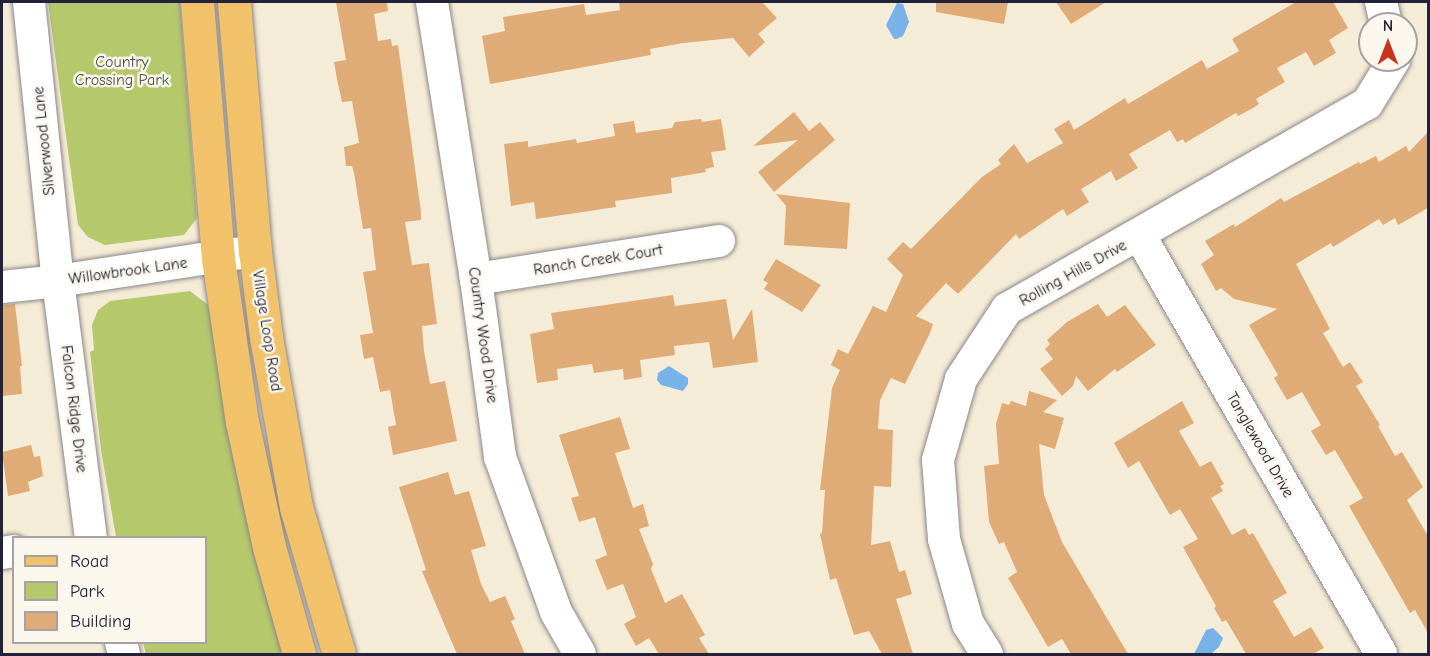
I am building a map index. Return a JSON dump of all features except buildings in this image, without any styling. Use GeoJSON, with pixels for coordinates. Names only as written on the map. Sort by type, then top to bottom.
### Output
{"type":"FeatureCollection","features":[{"type":"Feature","properties":{"kind":"main road"},"geometry":{"type":"LineString","coordinates":[[197,2],[218,258],[242,422],[269,547],[298,654]]}},
{"type":"Feature","properties":{"kind":"main road","name":"Village Loop Road"},"geometry":{"type":"LineString","coordinates":[[234,2],[255,251],[296,507],[339,654]]}},
{"type":"Feature","properties":{"kind":"street","name":"Silverwood Lane"},"geometry":{"type":"LineString","coordinates":[[29,2],[58,281]]}},
{"type":"Feature","properties":{"kind":"street","name":"Country Wood Drive"},"geometry":{"type":"LineString","coordinates":[[432,2],[476,279],[500,457],[556,612],[580,654]]}},
{"type":"Feature","properties":{"kind":"street","name":"Rolling Hills Drive"},"geometry":{"type":"LineString","coordinates":[[987,654],[968,624],[944,539],[938,460],[961,379],[1007,309],[1140,236],[1368,104],[1387,72]]}},
{"type":"Feature","properties":{"kind":"street","name":"Tanglewood Drive"},"geometry":{"type":"LineString","coordinates":[[1140,236],[1381,654]]}},
{"type":"Feature","properties":{"kind":"street","name":"Ranch Creek Court"},"geometry":{"type":"LineString","coordinates":[[476,279],[719,241]]}},
{"type":"Feature","properties":{"kind":"street","name":"Willowbrook Lane"},"geometry":{"type":"LineString","coordinates":[[2,287],[58,281],[255,251]]}},
{"type":"Feature","properties":{"kind":"street","name":"Falcon Ridge Drive"},"geometry":{"type":"LineString","coordinates":[[58,281],[86,536]]}},
{"type":"Feature","properties":{"kind":"green space","name":"Country Crossing Park"},"geometry":{"type":"Polygon","coordinates":[[[48,2],[180,2],[197,218],[184,235],[105,245],[88,237],[78,225],[48,2]]]}},
{"type":"Feature","properties":{"kind":"green space"},"geometry":{"type":"Polygon","coordinates":[[[190,291],[208,305],[290,654],[146,654],[143,644],[207,644],[207,536],[116,536],[101,450],[90,352],[94,350],[92,325],[98,310],[110,301],[190,291]]]}},
{"type":"Feature","properties":{"kind":"water"},"geometry":{"type":"Polygon","coordinates":[[[897,3],[903,4],[909,22],[903,36],[894,39],[886,25],[897,3]]]}},
{"type":"Feature","properties":{"kind":"water"},"geometry":{"type":"Polygon","coordinates":[[[669,366],[688,378],[688,384],[683,391],[661,385],[657,380],[658,373],[669,366]]]}},
{"type":"Feature","properties":{"kind":"water"},"geometry":{"type":"Polygon","coordinates":[[[1213,628],[1223,638],[1219,647],[1211,654],[1194,654],[1206,630],[1213,628]]]}}]}
